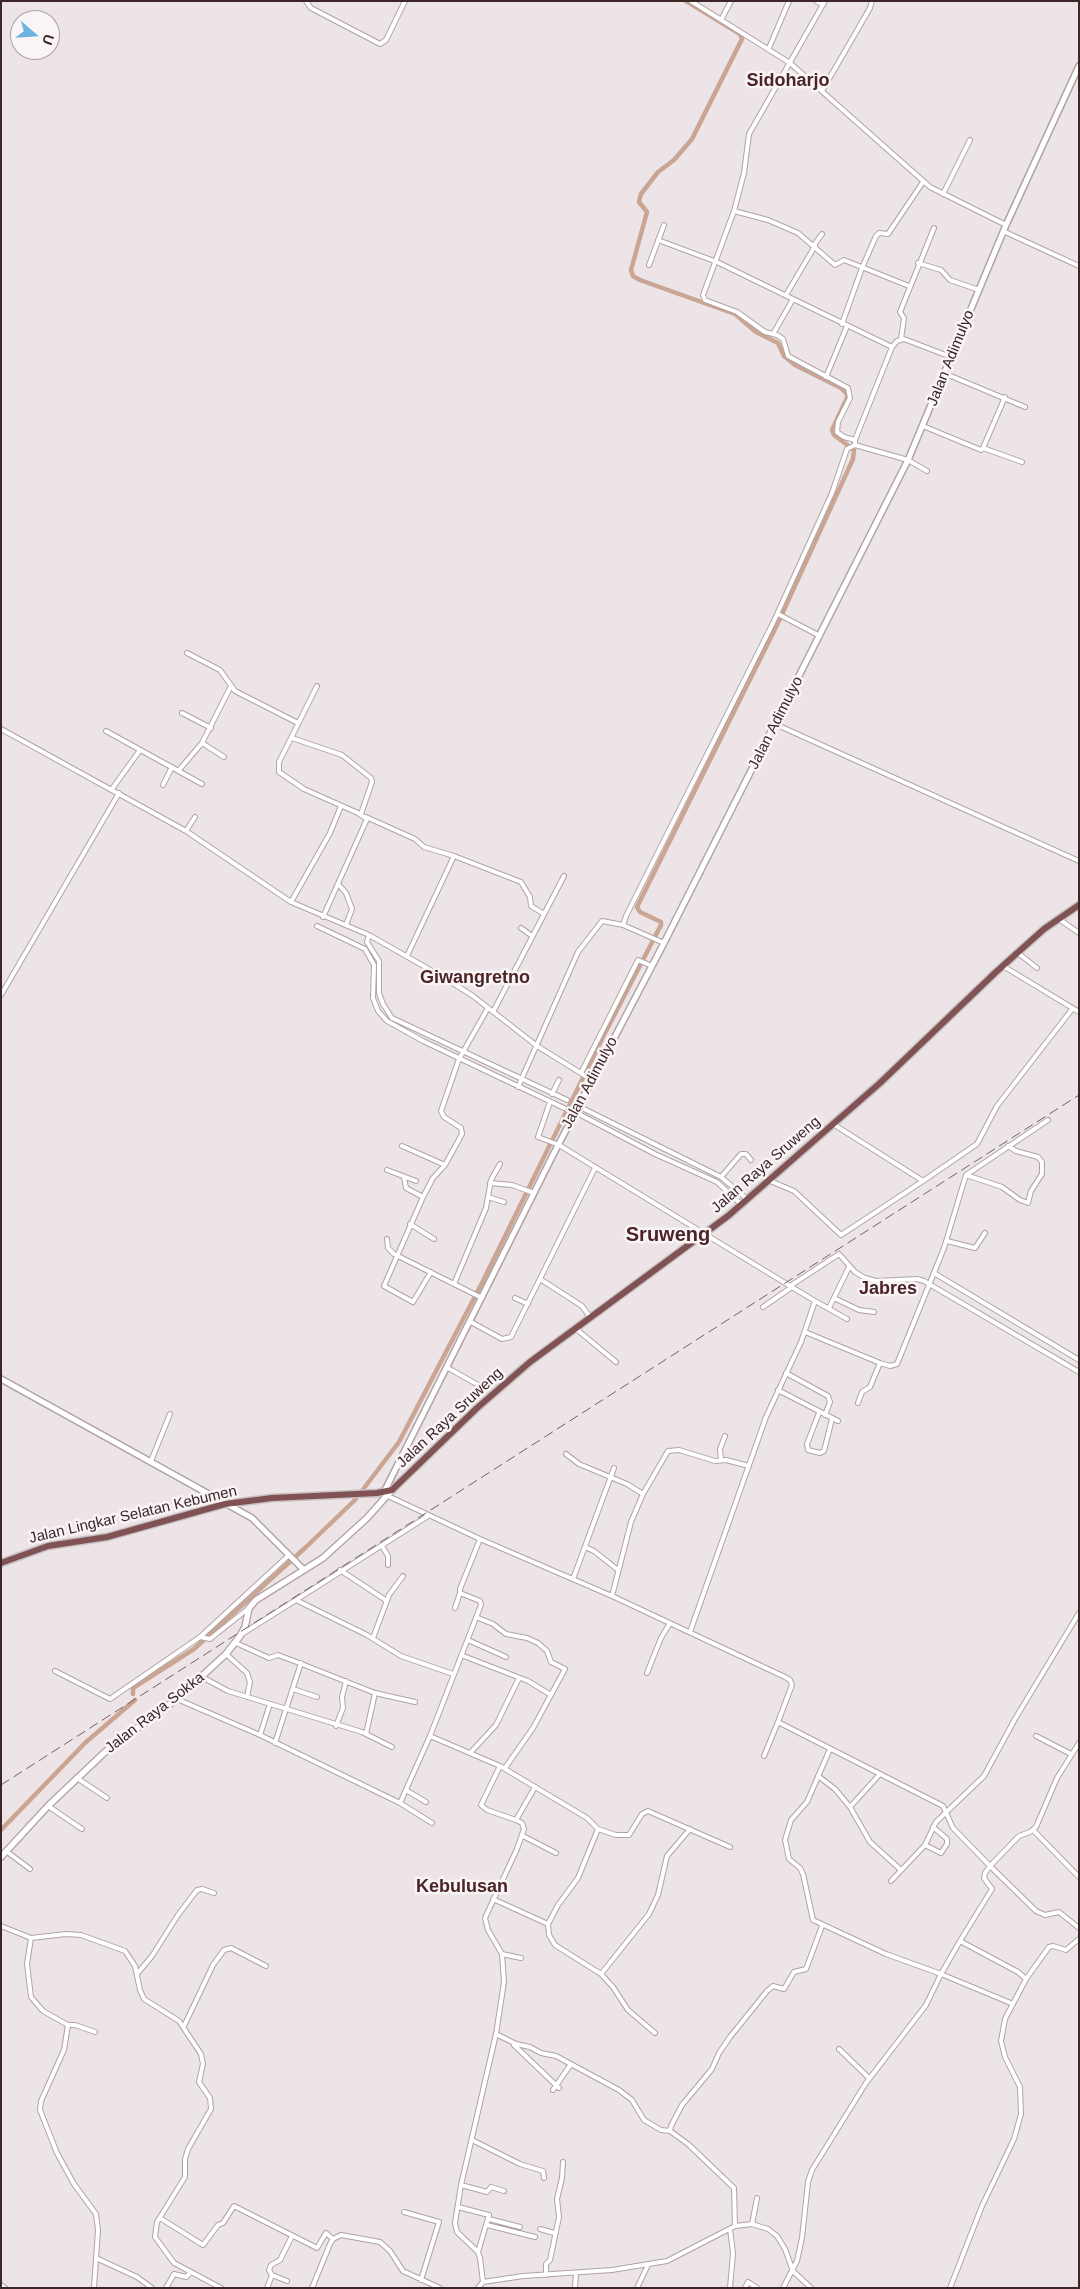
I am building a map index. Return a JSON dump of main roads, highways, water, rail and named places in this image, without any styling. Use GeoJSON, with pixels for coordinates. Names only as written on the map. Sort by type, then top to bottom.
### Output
{"type":"FeatureCollection","features":[{"type":"Feature","properties":{"kind":"highway","name":"Jalan Raya Sruweng"},"geometry":{"type":"LineString","coordinates":[[388,1493],[488,1397],[590,1317],[706,1233],[747,1199],[833,1124],[1003,966],[1059,919],[1079,905]]}},
{"type":"Feature","properties":{"kind":"highway","name":"Jalan Lingkar Selatan Kebumen"},"geometry":{"type":"LineString","coordinates":[[1,1563],[48,1546],[107,1537],[225,1504],[272,1498],[388,1493]]}},
{"type":"Feature","properties":{"kind":"main road","name":"Jalan Raya Sokka"},"geometry":{"type":"LineString","coordinates":[[1,1857],[48,1806],[105,1752],[177,1699],[236,1644],[245,1627],[249,1608],[268,1592],[304,1570],[346,1538],[388,1493]]}},
{"type":"Feature","properties":{"kind":"waterway"},"geometry":{"type":"LineString","coordinates":[[133,1694],[133,1688],[194,1649],[306,1547],[355,1500],[399,1442],[482,1283],[605,1033],[661,925],[661,922],[640,912],[637,907],[777,625],[853,459],[854,450],[834,435],[832,430],[847,398],[847,394],[841,388],[795,365],[784,356],[778,343],[756,332],[735,314],[633,276],[631,270],[647,212],[639,202],[641,194],[658,172],[674,160],[692,139],[742,39],[740,34],[686,1]]}},
{"type":"Feature","properties":{"kind":"waterway"},"geometry":{"type":"LineString","coordinates":[[1,1830],[85,1743],[135,1700]]}},
{"type":"Feature","properties":{"kind":"railway"},"geometry":{"type":"LineString","coordinates":[[1,1785],[1079,1095]]}},
{"type":"Feature","properties":{"kind":"district","name":"Sidoharjo"},"geometry":{"type":"Point","coordinates":[788,81]}},
{"type":"Feature","properties":{"kind":"district","name":"Giwangretno"},"geometry":{"type":"Point","coordinates":[475,978]}},
{"type":"Feature","properties":{"kind":"district","name":"Sruweng"},"geometry":{"type":"Point","coordinates":[668,1235]}},
{"type":"Feature","properties":{"kind":"district","name":"Jabres"},"geometry":{"type":"Point","coordinates":[888,1289]}},
{"type":"Feature","properties":{"kind":"district","name":"Kebulusan"},"geometry":{"type":"Point","coordinates":[462,1887]}}]}
